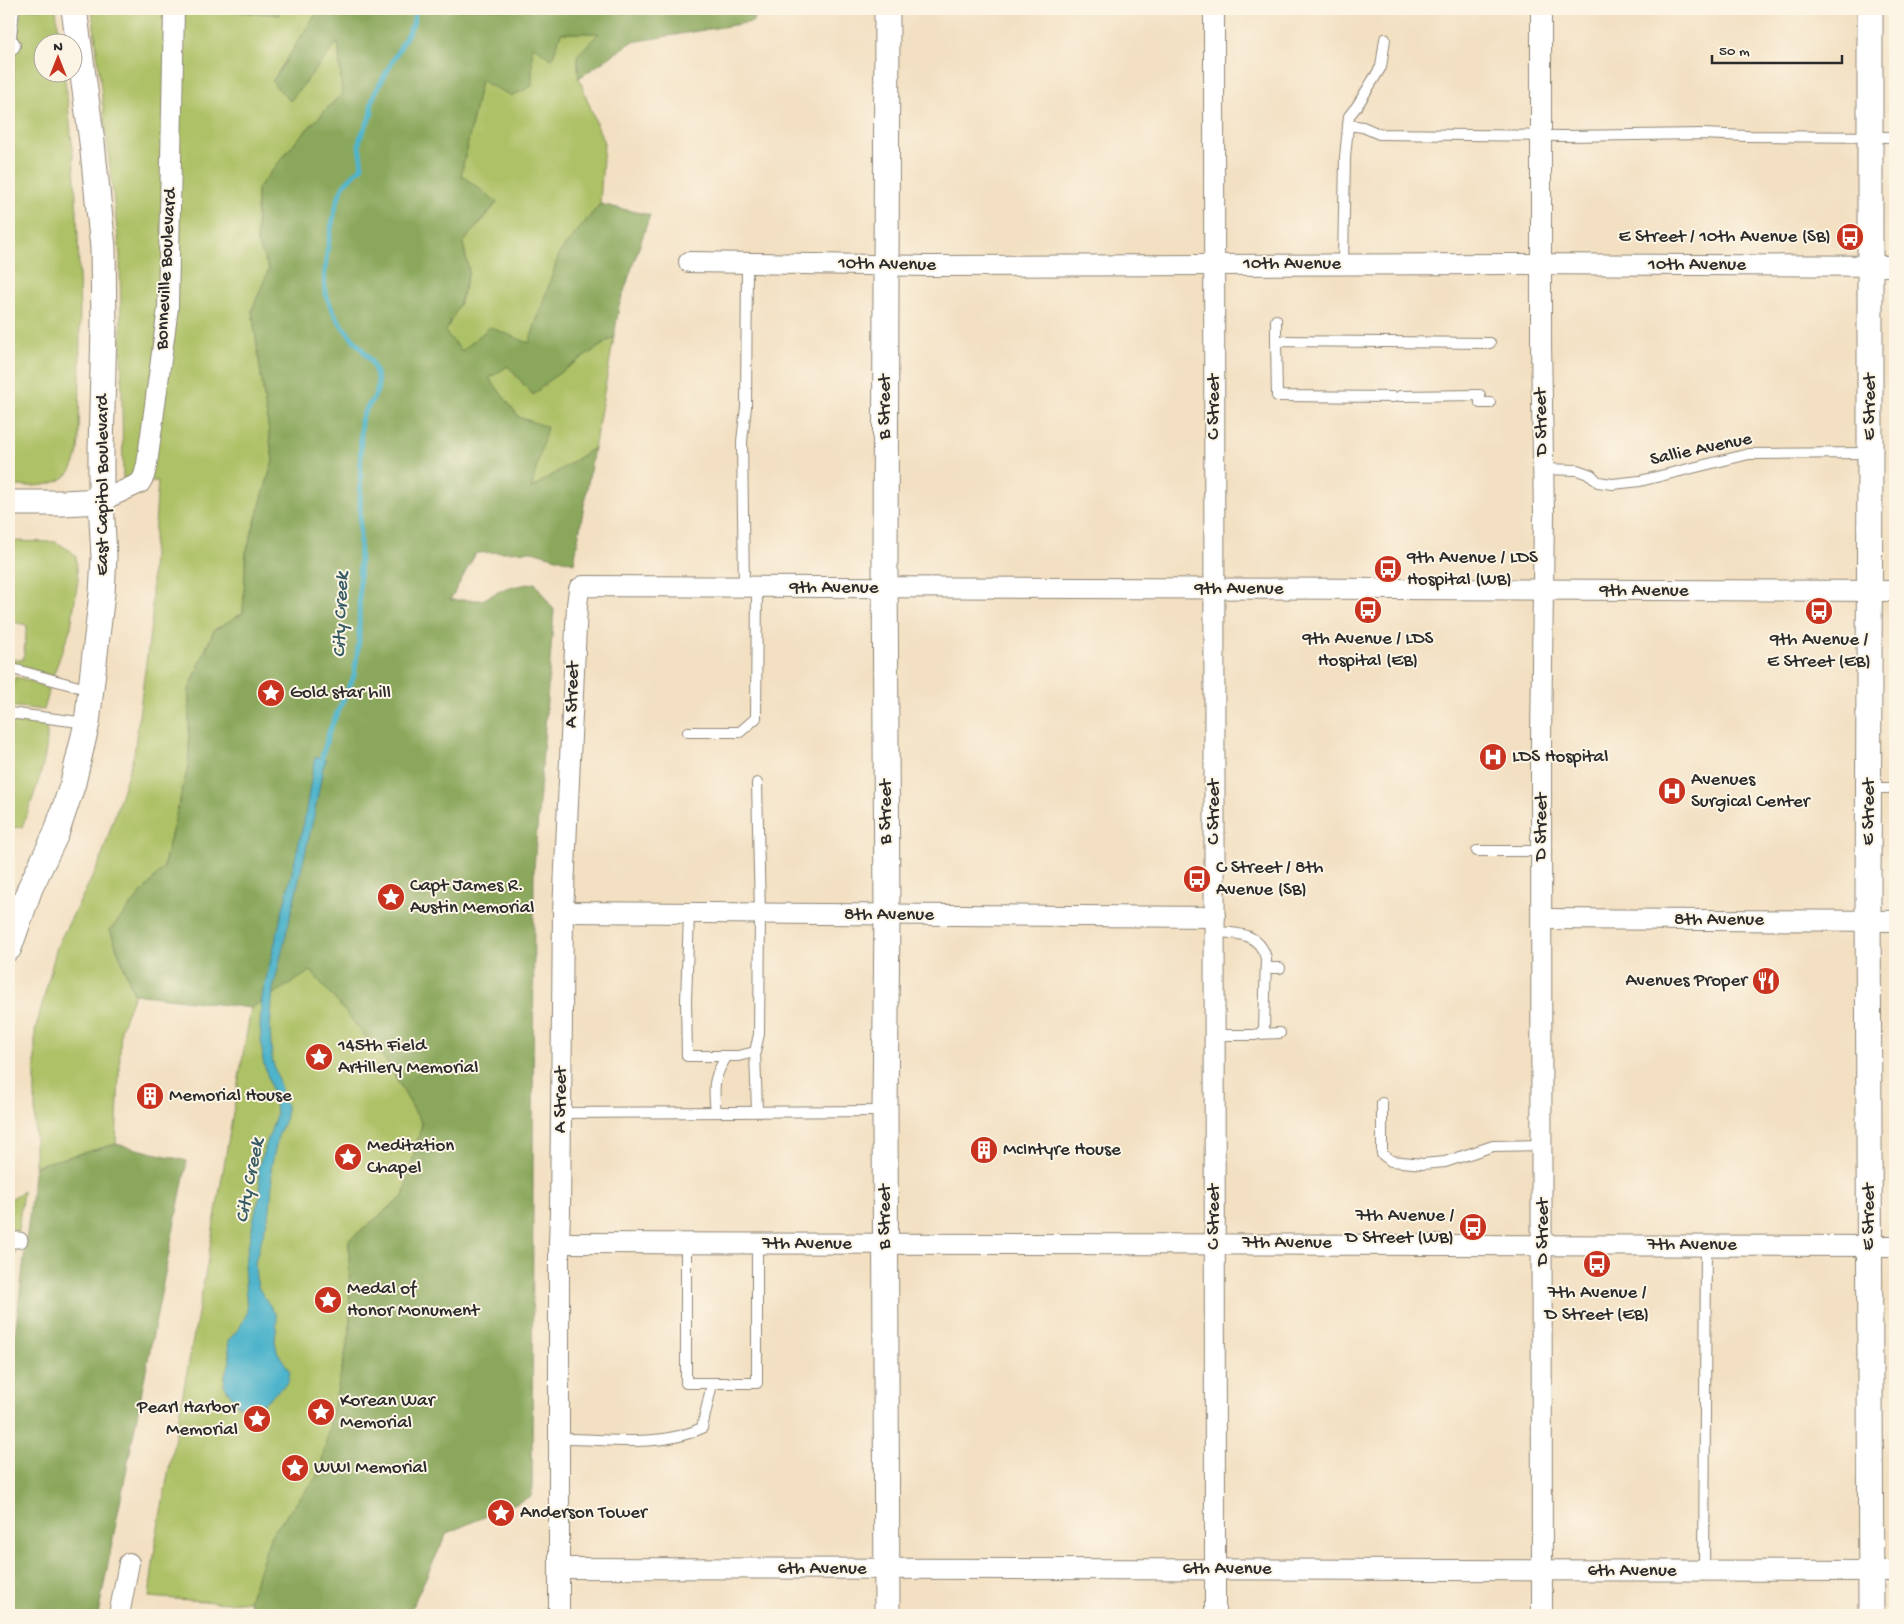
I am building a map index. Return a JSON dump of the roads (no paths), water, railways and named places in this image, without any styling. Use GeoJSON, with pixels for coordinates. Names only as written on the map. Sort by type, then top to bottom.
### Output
{"type":"FeatureCollection","features":[{"type":"Feature","properties":{"kind":"street","name":"East Capitol Boulevard"},"geometry":{"type":"LineString","coordinates":[[9,948],[27,895],[56,834],[73,783],[87,723],[104,562],[101,501],[104,326],[103,248],[92,142],[74,9]]}},
{"type":"Feature","properties":{"kind":"street","name":"Bonneville Boulevard"},"geometry":{"type":"LineString","coordinates":[[101,501],[140,483],[147,464],[168,308],[174,9]]}},
{"type":"Feature","properties":{"kind":"street","name":"B Street"},"geometry":{"type":"LineString","coordinates":[[887,9],[885,264],[887,1615]]}},
{"type":"Feature","properties":{"kind":"street","name":"C Street"},"geometry":{"type":"LineString","coordinates":[[1214,9],[1215,1615]]}},
{"type":"Feature","properties":{"kind":"street","name":"D Street"},"geometry":{"type":"LineString","coordinates":[[1542,9],[1542,1615]]}},
{"type":"Feature","properties":{"kind":"street","name":"E Street"},"geometry":{"type":"LineString","coordinates":[[1870,9],[1869,1246],[1871,1615]]}},
{"type":"Feature","properties":{"kind":"street","name":"10th Avenue"},"geometry":{"type":"LineString","coordinates":[[690,262],[747,264],[1895,266]]}},
{"type":"Feature","properties":{"kind":"street"},"geometry":{"type":"LineString","coordinates":[[9,503],[101,501]]}},
{"type":"Feature","properties":{"kind":"street","name":"9th Avenue"},"geometry":{"type":"LineString","coordinates":[[583,586],[1895,591]]}},
{"type":"Feature","properties":{"kind":"street","name":"A Street"},"geometry":{"type":"LineString","coordinates":[[559,1615],[559,1243],[563,912],[577,605],[579,589],[583,586]]}},
{"type":"Feature","properties":{"kind":"street","name":"8th Avenue"},"geometry":{"type":"LineString","coordinates":[[563,912],[887,915],[1214,924]]}},
{"type":"Feature","properties":{"kind":"street","name":"8th Avenue"},"geometry":{"type":"LineString","coordinates":[[1542,919],[1895,921]]}},
{"type":"Feature","properties":{"kind":"street","name":"7th Avenue"},"geometry":{"type":"LineString","coordinates":[[559,1243],[1895,1246]]}},
{"type":"Feature","properties":{"kind":"street"},"geometry":{"type":"LineString","coordinates":[[119,1615],[129,1563]]}},
{"type":"Feature","properties":{"kind":"street","name":"6th Avenue"},"geometry":{"type":"LineString","coordinates":[[559,1568],[1895,1571]]}},
{"type":"Feature","properties":{"kind":"lane"},"geometry":{"type":"LineString","coordinates":[[9,45],[14,9]]}},
{"type":"Feature","properties":{"kind":"lane"},"geometry":{"type":"LineString","coordinates":[[1343,264],[1344,157],[1349,116],[1381,67],[1385,39]]}},
{"type":"Feature","properties":{"kind":"lane"},"geometry":{"type":"LineString","coordinates":[[1348,125],[1363,127],[1379,134],[1541,136],[1703,134],[1895,137]]}},
{"type":"Feature","properties":{"kind":"lane"},"geometry":{"type":"LineString","coordinates":[[688,732],[740,732],[756,718],[742,441],[746,407],[747,264]]}},
{"type":"Feature","properties":{"kind":"lane"},"geometry":{"type":"LineString","coordinates":[[1276,320],[1277,396],[1480,395],[1480,403],[1490,403]]}},
{"type":"Feature","properties":{"kind":"lane"},"geometry":{"type":"LineString","coordinates":[[1276,340],[1490,344]]}},
{"type":"Feature","properties":{"kind":"lane","name":"Sallie Avenue"},"geometry":{"type":"LineString","coordinates":[[1543,469],[1577,470],[1591,475],[1598,482],[1613,484],[1640,481],[1750,454],[1870,453]]}},
{"type":"Feature","properties":{"kind":"lane"},"geometry":{"type":"LineString","coordinates":[[9,668],[91,690]]}},
{"type":"Feature","properties":{"kind":"lane"},"geometry":{"type":"LineString","coordinates":[[9,713],[87,723]]}},
{"type":"Feature","properties":{"kind":"lane"},"geometry":{"type":"LineString","coordinates":[[756,1112],[755,1052],[759,1034],[760,914],[757,783]]}},
{"type":"Feature","properties":{"kind":"lane"},"geometry":{"type":"LineString","coordinates":[[1869,788],[1895,788]]}},
{"type":"Feature","properties":{"kind":"lane"},"geometry":{"type":"LineString","coordinates":[[1476,851],[1541,851]]}},
{"type":"Feature","properties":{"kind":"lane"},"geometry":{"type":"LineString","coordinates":[[689,914],[686,1008],[687,1056],[738,1056],[755,1052]]}},
{"type":"Feature","properties":{"kind":"lane"},"geometry":{"type":"LineString","coordinates":[[1214,924],[1248,936],[1264,949],[1266,968],[1265,1024],[1264,1029],[1259,1034]]}},
{"type":"Feature","properties":{"kind":"lane"},"geometry":{"type":"LineString","coordinates":[[1266,968],[1280,968]]}},
{"type":"Feature","properties":{"kind":"lane"},"geometry":{"type":"LineString","coordinates":[[1215,1035],[1280,1033]]}},
{"type":"Feature","properties":{"kind":"lane"},"geometry":{"type":"LineString","coordinates":[[716,1112],[714,1095],[716,1073],[726,1056]]}},
{"type":"Feature","properties":{"kind":"lane"},"geometry":{"type":"LineString","coordinates":[[1382,1103],[1382,1154],[1391,1161],[1423,1164],[1445,1162],[1493,1146],[1542,1145]]}},
{"type":"Feature","properties":{"kind":"lane"},"geometry":{"type":"LineString","coordinates":[[561,1113],[885,1111]]}},
{"type":"Feature","properties":{"kind":"lane"},"geometry":{"type":"LineString","coordinates":[[686,1243],[686,1383],[712,1384],[756,1383],[757,1244]]}},
{"type":"Feature","properties":{"kind":"lane"},"geometry":{"type":"LineString","coordinates":[[1704,1571],[1706,1246]]}},
{"type":"Feature","properties":{"kind":"lane"},"geometry":{"type":"LineString","coordinates":[[558,1439],[657,1440],[689,1435],[702,1428],[712,1384]]}},
{"type":"Feature","properties":{"kind":"water"},"geometry":{"type":"Polygon","coordinates":[[[315,757],[326,760],[273,989],[270,1030],[272,1059],[286,1106],[286,1117],[278,1136],[271,1168],[270,1210],[255,1262],[259,1289],[276,1315],[275,1341],[277,1351],[290,1372],[288,1382],[257,1409],[237,1405],[224,1385],[225,1374],[230,1362],[228,1341],[240,1327],[247,1313],[244,1266],[256,1208],[261,1194],[258,1168],[276,1116],[275,1101],[263,1061],[260,1025],[262,996],[304,822],[315,757]]]}},
{"type":"Feature","properties":{"kind":"waterway","name":"City Creek"},"geometry":{"type":"LineString","coordinates":[[320,764],[330,729],[354,676],[359,640],[361,421],[378,388],[374,367],[340,323],[328,300],[325,290],[325,268],[333,220],[340,193],[346,182],[362,166],[359,146],[360,138],[372,113],[371,106],[374,95],[413,24],[416,9]]}},
{"type":"Feature","properties":{"kind":"place","name":"E Street / 10th Avenue (SB)"},"geometry":{"type":"Point","coordinates":[1850,237]}},
{"type":"Feature","properties":{"kind":"place","name":"9th Avenue / LDS Hospital (WB)"},"geometry":{"type":"Point","coordinates":[1388,569]}},
{"type":"Feature","properties":{"kind":"place","name":"9th Avenue / LDS Hospital (EB)"},"geometry":{"type":"Point","coordinates":[1368,610]}},
{"type":"Feature","properties":{"kind":"place","name":"9th Avenue / E Street (EB)"},"geometry":{"type":"Point","coordinates":[1819,611]}},
{"type":"Feature","properties":{"kind":"place","name":"Gold star hill"},"geometry":{"type":"Point","coordinates":[271,693]}},
{"type":"Feature","properties":{"kind":"place","name":"LDS Hospital"},"geometry":{"type":"Point","coordinates":[1493,757]}},
{"type":"Feature","properties":{"kind":"place","name":"Avenues Surgical Center"},"geometry":{"type":"Point","coordinates":[1672,791]}},
{"type":"Feature","properties":{"kind":"place","name":"C Street / 8th Avenue (SB)"},"geometry":{"type":"Point","coordinates":[1197,879]}},
{"type":"Feature","properties":{"kind":"place","name":"Capt James R. Austin Memorial"},"geometry":{"type":"Point","coordinates":[391,897]}},
{"type":"Feature","properties":{"kind":"place","name":"Avenues Proper"},"geometry":{"type":"Point","coordinates":[1766,981]}},
{"type":"Feature","properties":{"kind":"place","name":"145th Field Artillery Memorial"},"geometry":{"type":"Point","coordinates":[319,1057]}},
{"type":"Feature","properties":{"kind":"place","name":"Memorial House"},"geometry":{"type":"Point","coordinates":[150,1096]}},
{"type":"Feature","properties":{"kind":"place","name":"McIntyre House"},"geometry":{"type":"Point","coordinates":[984,1150]}},
{"type":"Feature","properties":{"kind":"place","name":"Meditation Chapel"},"geometry":{"type":"Point","coordinates":[348,1157]}},
{"type":"Feature","properties":{"kind":"place","name":"7th Avenue / D Street (WB)"},"geometry":{"type":"Point","coordinates":[1473,1227]}},
{"type":"Feature","properties":{"kind":"place","name":"7th Avenue / D Street (EB)"},"geometry":{"type":"Point","coordinates":[1597,1264]}},
{"type":"Feature","properties":{"kind":"place","name":"Medal of Honor Monument"},"geometry":{"type":"Point","coordinates":[328,1300]}},
{"type":"Feature","properties":{"kind":"place","name":"Korean War Memorial"},"geometry":{"type":"Point","coordinates":[321,1412]}},
{"type":"Feature","properties":{"kind":"place","name":"Pearl Harbor Memorial"},"geometry":{"type":"Point","coordinates":[257,1419]}},
{"type":"Feature","properties":{"kind":"place","name":"WWI Memorial"},"geometry":{"type":"Point","coordinates":[295,1468]}},
{"type":"Feature","properties":{"kind":"place","name":"Anderson Tower"},"geometry":{"type":"Point","coordinates":[501,1513]}}]}
